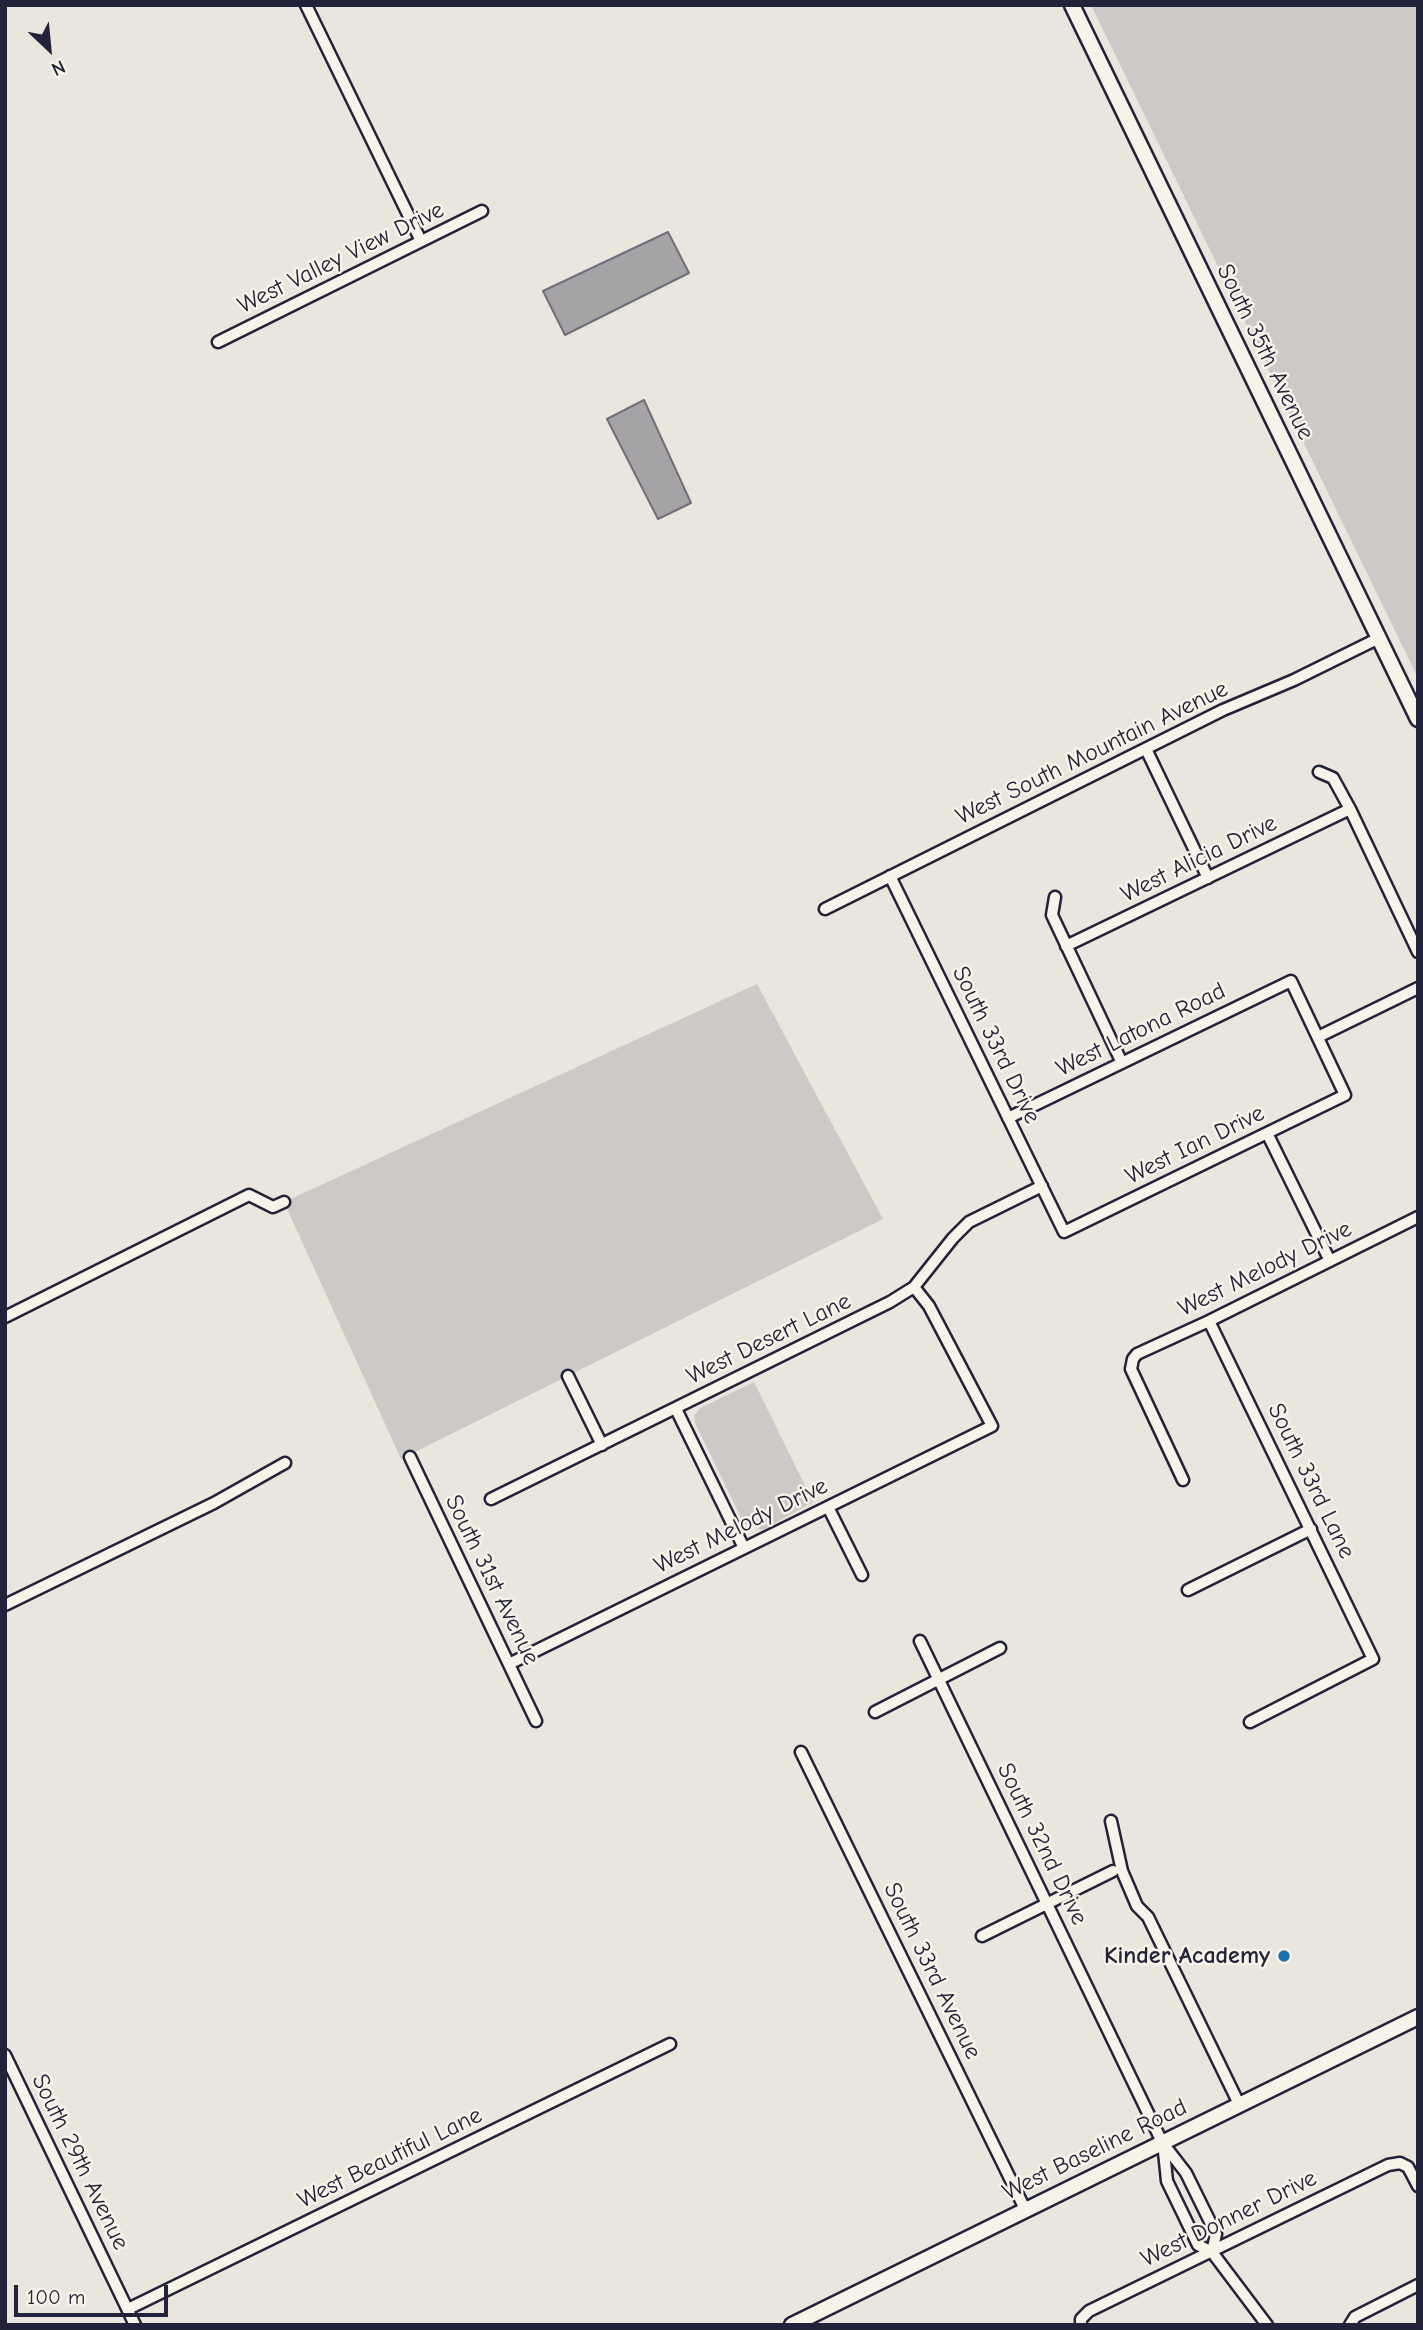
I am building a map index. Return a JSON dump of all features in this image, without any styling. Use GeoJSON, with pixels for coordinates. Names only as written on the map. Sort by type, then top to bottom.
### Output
{"type":"FeatureCollection","features":[{"type":"Feature","properties":{"kind":"main road","name":"South 35th Avenue"},"geometry":{"type":"LineString","coordinates":[[1072,5],[1418,719]]}},
{"type":"Feature","properties":{"kind":"main road","name":"West Baseline Road"},"geometry":{"type":"LineString","coordinates":[[792,2325],[1418,2017]]}},
{"type":"Feature","properties":{"kind":"street"},"geometry":{"type":"LineString","coordinates":[[306,5],[421,242]]}},
{"type":"Feature","properties":{"kind":"street","name":"West Valley View Drive"},"geometry":{"type":"LineString","coordinates":[[218,342],[482,211]]}},
{"type":"Feature","properties":{"kind":"street","name":"West South Mountain Avenue"},"geometry":{"type":"LineString","coordinates":[[825,909],[1223,710],[1294,680],[1379,638]]}},
{"type":"Feature","properties":{"kind":"street"},"geometry":{"type":"LineString","coordinates":[[1146,749],[1208,878]]}},
{"type":"Feature","properties":{"kind":"street"},"geometry":{"type":"LineString","coordinates":[[1319,772],[1333,778],[1418,952]]}},
{"type":"Feature","properties":{"kind":"street","name":"West Alicia Drive"},"geometry":{"type":"LineString","coordinates":[[1066,946],[1350,809]]}},
{"type":"Feature","properties":{"kind":"street","name":"South 33rd Drive"},"geometry":{"type":"LineString","coordinates":[[890,876],[1064,1232]]}},
{"type":"Feature","properties":{"kind":"street"},"geometry":{"type":"LineString","coordinates":[[1055,897],[1052,915],[1122,1063]]}},
{"type":"Feature","properties":{"kind":"street","name":"West Latona Road"},"geometry":{"type":"LineString","coordinates":[[1008,1118],[1291,981],[1318,1037]]}},
{"type":"Feature","properties":{"kind":"street"},"geometry":{"type":"LineString","coordinates":[[1318,1037],[1418,988]]}},
{"type":"Feature","properties":{"kind":"street","name":"West Ian Drive"},"geometry":{"type":"LineString","coordinates":[[1064,1232],[1345,1095],[1318,1037]]}},
{"type":"Feature","properties":{"kind":"street"},"geometry":{"type":"LineString","coordinates":[[1267,1133],[1329,1261]]}},
{"type":"Feature","properties":{"kind":"street","name":"West Desert Lane"},"geometry":{"type":"LineString","coordinates":[[491,1499],[890,1302],[914,1287],[969,1222],[1042,1186]]}},
{"type":"Feature","properties":{"kind":"street"},"geometry":{"type":"LineString","coordinates":[[5,1317],[249,1195],[273,1207],[284,1202]]}},
{"type":"Feature","properties":{"kind":"street","name":"West Melody Drive"},"geometry":{"type":"LineString","coordinates":[[1183,1480],[1131,1369],[1137,1354],[1418,1217]]}},
{"type":"Feature","properties":{"kind":"street","name":"West Melody Drive"},"geometry":{"type":"LineString","coordinates":[[509,1664],[992,1426],[929,1306],[914,1287]]}},
{"type":"Feature","properties":{"kind":"street","name":"South 33rd Lane"},"geometry":{"type":"LineString","coordinates":[[1209,1321],[1373,1659],[1250,1722]]}},
{"type":"Feature","properties":{"kind":"street"},"geometry":{"type":"LineString","coordinates":[[568,1376],[603,1445]]}},
{"type":"Feature","properties":{"kind":"street"},"geometry":{"type":"LineString","coordinates":[[676,1409],[744,1548]]}},
{"type":"Feature","properties":{"kind":"street","name":"South 31st Avenue"},"geometry":{"type":"LineString","coordinates":[[410,1457],[536,1721]]}},
{"type":"Feature","properties":{"kind":"street"},"geometry":{"type":"LineString","coordinates":[[5,1605],[214,1503],[285,1463]]}},
{"type":"Feature","properties":{"kind":"street"},"geometry":{"type":"LineString","coordinates":[[828,1507],[862,1576]]}},
{"type":"Feature","properties":{"kind":"street"},"geometry":{"type":"LineString","coordinates":[[1188,1590],[1311,1529]]}},
{"type":"Feature","properties":{"kind":"street","name":"South 32nd Drive"},"geometry":{"type":"LineString","coordinates":[[920,1641],[1163,2142]]}},
{"type":"Feature","properties":{"kind":"street"},"geometry":{"type":"LineString","coordinates":[[875,1712],[1000,1648]]}},
{"type":"Feature","properties":{"kind":"street","name":"South 33rd Avenue"},"geometry":{"type":"LineString","coordinates":[[800,1752],[1025,2209]]}},
{"type":"Feature","properties":{"kind":"street"},"geometry":{"type":"LineString","coordinates":[[1111,1821],[1122,1871],[1137,1906],[1148,1917],[1240,2104]]}},
{"type":"Feature","properties":{"kind":"street"},"geometry":{"type":"LineString","coordinates":[[982,1936],[1114,1871]]}},
{"type":"Feature","properties":{"kind":"street","name":"West Beautiful Lane"},"geometry":{"type":"LineString","coordinates":[[128,2309],[670,2044]]}},
{"type":"Feature","properties":{"kind":"street","name":"South 29th Avenue"},"geometry":{"type":"LineString","coordinates":[[5,2055],[135,2325]]}},
{"type":"Feature","properties":{"kind":"street"},"geometry":{"type":"LineString","coordinates":[[1163,2142],[1186,2173],[1216,2234],[1212,2252]]}},
{"type":"Feature","properties":{"kind":"street"},"geometry":{"type":"LineString","coordinates":[[1163,2142],[1167,2181],[1198,2245],[1212,2252],[1266,2325]]}},
{"type":"Feature","properties":{"kind":"street","name":"West Donner Drive"},"geometry":{"type":"LineString","coordinates":[[1081,2322],[1089,2311],[1388,2165],[1399,2163],[1408,2166],[1418,2186]]}},
{"type":"Feature","properties":{"kind":"street"},"geometry":{"type":"LineString","coordinates":[[1184,2217],[1202,2207]]}},
{"type":"Feature","properties":{"kind":"street"},"geometry":{"type":"LineString","coordinates":[[1350,2325],[1355,2317],[1418,2284]]}},
{"type":"Feature","properties":{"kind":"shaded area"},"geometry":{"type":"Polygon","coordinates":[[[1091,5],[1418,5],[1418,678],[1091,5]]]}},
{"type":"Feature","properties":{"kind":"shaded area"},"geometry":{"type":"Polygon","coordinates":[[[668,232],[689,273],[565,335],[543,291],[668,232]]]}},
{"type":"Feature","properties":{"kind":"shaded area"},"geometry":{"type":"Polygon","coordinates":[[[644,400],[691,503],[658,519],[607,419],[644,400]]]}},
{"type":"Feature","properties":{"kind":"shaded area"},"geometry":{"type":"Polygon","coordinates":[[[757,984],[883,1219],[401,1459],[284,1202],[757,984]]]}},
{"type":"Feature","properties":{"kind":"shaded area"},"geometry":{"type":"Polygon","coordinates":[[[754,1382],[813,1502],[763,1530],[744,1524],[694,1416],[700,1408],[754,1382]]]}},
{"type":"Feature","properties":{"kind":"place","name":"Kinder Academy"},"geometry":{"type":"Point","coordinates":[1284,1956]}}]}
